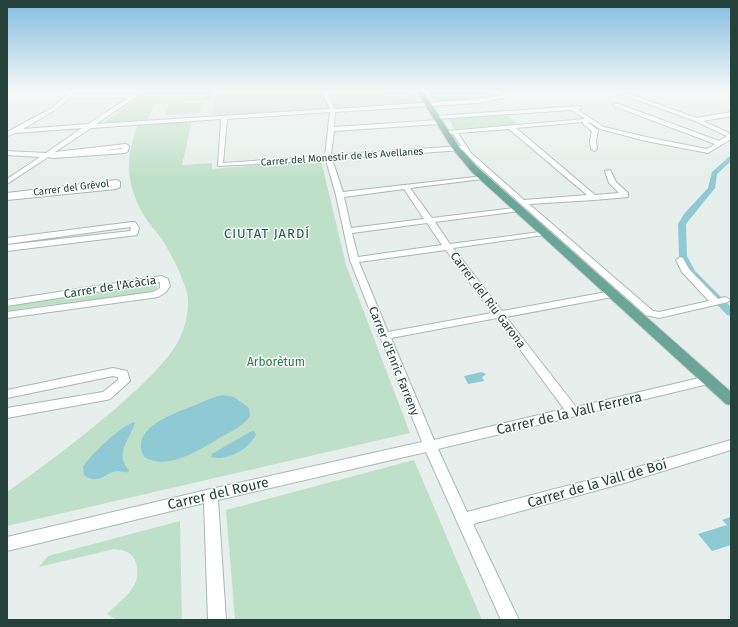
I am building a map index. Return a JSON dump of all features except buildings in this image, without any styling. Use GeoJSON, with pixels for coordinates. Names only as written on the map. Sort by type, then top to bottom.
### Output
{"type":"FeatureCollection","features":[{"type":"Feature","properties":{"kind":"main road"},"geometry":{"type":"LineString","coordinates":[[438,120],[456,148],[482,177],[508,200],[520,206],[544,233],[731,400]]}},
{"type":"Feature","properties":{"kind":"street"},"geometry":{"type":"LineString","coordinates":[[7,134],[33,119]]}},
{"type":"Feature","properties":{"kind":"street"},"geometry":{"type":"LineString","coordinates":[[7,182],[98,119]]}},
{"type":"Feature","properties":{"kind":"street"},"geometry":{"type":"LineString","coordinates":[[14,131],[190,119]]}},
{"type":"Feature","properties":{"kind":"street","name":"Carrer del Monestir de les Avellanes"},"geometry":{"type":"LineString","coordinates":[[224,119],[220,165],[465,148]]}},
{"type":"Feature","properties":{"kind":"street","name":"Carrer d'Enric Farreny"},"geometry":{"type":"LineString","coordinates":[[332,119],[328,157],[340,195],[354,260],[383,336],[429,445],[510,620]]}},
{"type":"Feature","properties":{"kind":"street"},"geometry":{"type":"LineString","coordinates":[[330,129],[447,119]]}},
{"type":"Feature","properties":{"kind":"street"},"geometry":{"type":"LineString","coordinates":[[655,119],[719,143]]}},
{"type":"Feature","properties":{"kind":"street"},"geometry":{"type":"LineString","coordinates":[[697,120],[701,119]]}},
{"type":"Feature","properties":{"kind":"street"},"geometry":{"type":"LineString","coordinates":[[445,132],[586,120],[602,128],[646,139],[708,151],[731,136]]}},
{"type":"Feature","properties":{"kind":"street"},"geometry":{"type":"LineString","coordinates":[[586,120],[595,130],[593,141],[594,149]]}},
{"type":"Feature","properties":{"kind":"street"},"geometry":{"type":"LineString","coordinates":[[697,120],[731,136]]}},
{"type":"Feature","properties":{"kind":"street"},"geometry":{"type":"LineString","coordinates":[[511,127],[594,198]]}},
{"type":"Feature","properties":{"kind":"street"},"geometry":{"type":"LineString","coordinates":[[454,131],[465,148],[478,163],[506,188],[520,206],[650,313],[659,315],[720,301],[685,270],[680,260]]}},
{"type":"Feature","properties":{"kind":"street"},"geometry":{"type":"LineString","coordinates":[[7,153],[45,155],[53,156],[125,150],[126,146],[45,155],[7,179]]}},
{"type":"Feature","properties":{"kind":"street"},"geometry":{"type":"LineString","coordinates":[[348,231],[430,221],[520,206],[625,195],[613,183],[608,171]]}},
{"type":"Feature","properties":{"kind":"street"},"geometry":{"type":"LineString","coordinates":[[340,195],[482,177]]}},
{"type":"Feature","properties":{"kind":"street","name":"Carrer del Grèvol"},"geometry":{"type":"LineString","coordinates":[[7,195],[117,182],[116,187],[7,198]]}},
{"type":"Feature","properties":{"kind":"street","name":"Carrer del Riu Garona"},"geometry":{"type":"LineString","coordinates":[[406,187],[448,247],[573,412]]}},
{"type":"Feature","properties":{"kind":"street"},"geometry":{"type":"LineString","coordinates":[[506,188],[508,200]]}},
{"type":"Feature","properties":{"kind":"street"},"geometry":{"type":"LineString","coordinates":[[7,240],[30,241],[134,233],[134,228],[132,224],[30,241],[7,248]]}},
{"type":"Feature","properties":{"kind":"street"},"geometry":{"type":"LineString","coordinates":[[354,260],[544,233]]}},
{"type":"Feature","properties":{"kind":"street","name":"Carrer de l'Acàcia"},"geometry":{"type":"LineString","coordinates":[[7,303],[161,279],[165,281],[166,286],[163,291],[155,295],[7,315]]}},
{"type":"Feature","properties":{"kind":"street"},"geometry":{"type":"LineString","coordinates":[[627,293],[630,310]]}},
{"type":"Feature","properties":{"kind":"street"},"geometry":{"type":"LineString","coordinates":[[383,336],[612,294]]}},
{"type":"Feature","properties":{"kind":"street"},"geometry":{"type":"LineString","coordinates":[[7,394],[113,372],[123,374],[124,381],[106,396],[7,413]]}},
{"type":"Feature","properties":{"kind":"street","name":"Carrer de la Vall Ferrera"},"geometry":{"type":"LineString","coordinates":[[429,445],[708,380]]}},
{"type":"Feature","properties":{"kind":"street","name":"Carrer del Roure"},"geometry":{"type":"LineString","coordinates":[[7,544],[429,445]]}},
{"type":"Feature","properties":{"kind":"street","name":"Carrer de la Vall de Boí"},"geometry":{"type":"LineString","coordinates":[[463,520],[624,477],[731,445]]}},
{"type":"Feature","properties":{"kind":"street"},"geometry":{"type":"LineString","coordinates":[[211,495],[217,620]]}},
{"type":"Feature","properties":{"kind":"green space"},"geometry":{"type":"Polygon","coordinates":[[[108,119],[148,119],[148,120],[103,123],[108,119]]]}},
{"type":"Feature","properties":{"kind":"green space"},"geometry":{"type":"Polygon","coordinates":[[[449,119],[512,119],[518,124],[454,129],[449,119]]]}},
{"type":"Feature","properties":{"kind":"green space","name":"Arborètum"},"geometry":{"type":"Polygon","coordinates":[[[192,121],[182,165],[212,163],[212,169],[321,160],[346,265],[410,433],[7,526],[7,492],[66,449],[122,403],[162,364],[169,356],[180,338],[187,316],[188,298],[180,273],[170,253],[163,241],[145,218],[137,203],[133,192],[129,170],[129,159],[138,125],[192,121]]]}},
{"type":"Feature","properties":{"kind":"green space"},"geometry":{"type":"Polygon","coordinates":[[[157,281],[157,292],[55,306],[56,304],[20,309],[19,312],[7,313],[7,306],[125,289],[125,287],[157,281]]]}},
{"type":"Feature","properties":{"kind":"green space"},"geometry":{"type":"Polygon","coordinates":[[[414,460],[482,620],[235,620],[226,510],[414,460]]]}},
{"type":"Feature","properties":{"kind":"green space"},"geometry":{"type":"Polygon","coordinates":[[[180,521],[182,620],[117,620],[107,614],[134,586],[136,579],[137,572],[135,559],[125,551],[114,549],[39,567],[48,556],[180,521]]]}},
{"type":"Feature","properties":{"kind":"water"},"geometry":{"type":"Polygon","coordinates":[[[482,372],[486,374],[482,377],[484,381],[468,384],[464,376],[482,372]]]}},
{"type":"Feature","properties":{"kind":"water"},"geometry":{"type":"Polygon","coordinates":[[[223,395],[234,397],[249,408],[250,416],[242,425],[197,451],[175,460],[164,462],[154,461],[144,457],[141,447],[143,438],[148,430],[155,424],[175,413],[211,398],[223,395]]]}},
{"type":"Feature","properties":{"kind":"water"},"geometry":{"type":"Polygon","coordinates":[[[135,422],[124,446],[123,452],[124,464],[129,470],[128,472],[113,472],[98,479],[89,478],[84,475],[83,467],[86,462],[115,434],[135,422]]]}},
{"type":"Feature","properties":{"kind":"water"},"geometry":{"type":"Polygon","coordinates":[[[254,431],[256,434],[253,440],[249,445],[237,453],[223,458],[211,457],[212,454],[254,431]]]}},
{"type":"Feature","properties":{"kind":"water"},"geometry":{"type":"Polygon","coordinates":[[[730,517],[731,545],[712,551],[698,534],[727,525],[722,520],[730,517]]]}},
{"type":"Feature","properties":{"kind":"waterway"},"geometry":{"type":"LineString","coordinates":[[731,157],[714,173],[711,188],[682,224],[683,256],[691,272],[731,313]]}},
{"type":"Feature","properties":{"kind":"district","name":"CIUTAT JARDÍ"},"geometry":{"type":"Point","coordinates":[267,233]}}]}
